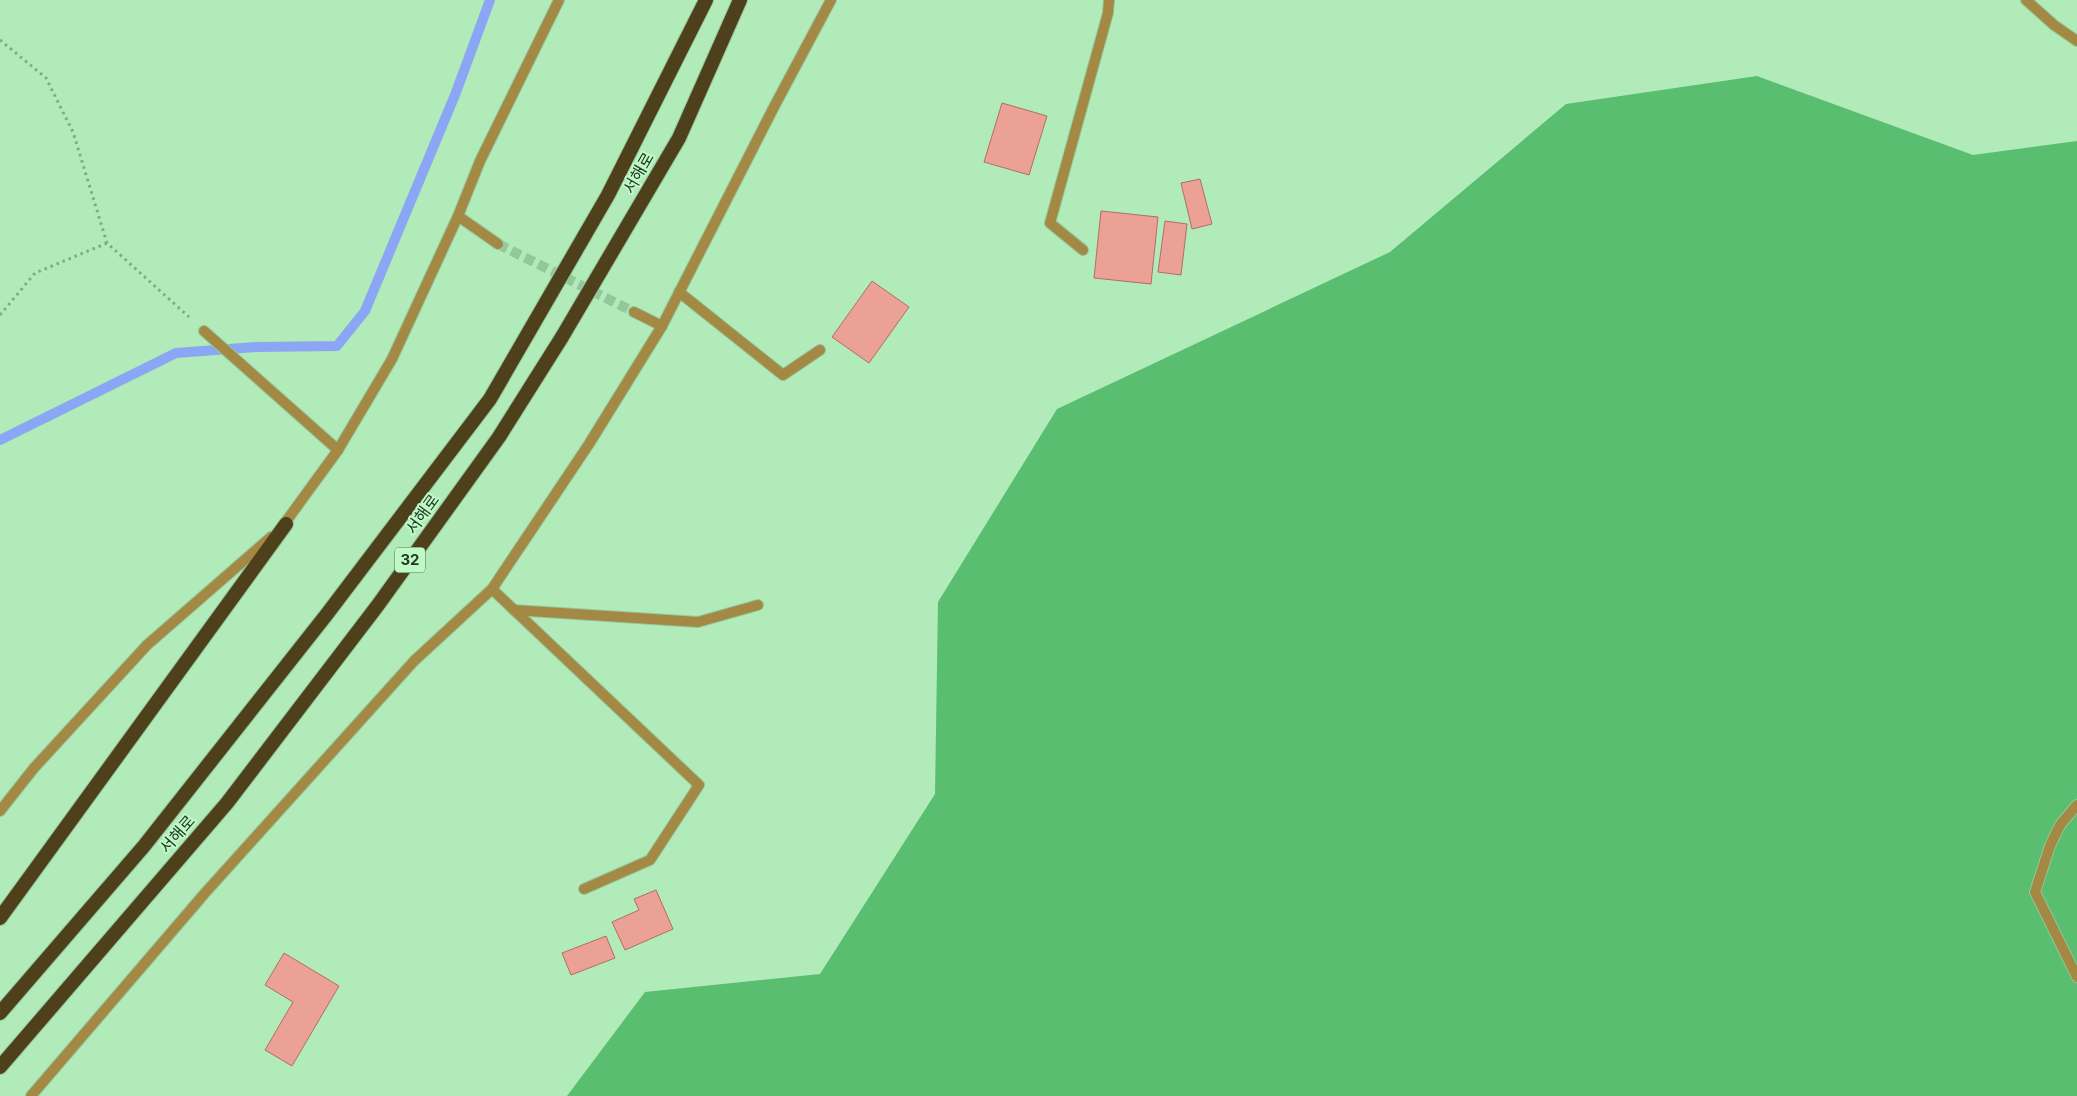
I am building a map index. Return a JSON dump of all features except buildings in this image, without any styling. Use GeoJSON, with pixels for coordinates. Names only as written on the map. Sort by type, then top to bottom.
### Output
{"type":"FeatureCollection","features":[{"type":"Feature","properties":{"kind":"highway","name":"서해로"},"geometry":{"type":"LineString","coordinates":[[0,1013],[150,838],[327,614],[490,399],[608,195],[706,0]]}},
{"type":"Feature","properties":{"kind":"highway","name":"서해로"},"geometry":{"type":"LineString","coordinates":[[0,1067],[226,803],[378,605],[499,437],[562,337],[678,138],[740,0]]}},
{"type":"Feature","properties":{"kind":"highway"},"geometry":{"type":"LineString","coordinates":[[0,918],[286,524]]}},
{"type":"Feature","properties":{"kind":"street"},"geometry":{"type":"LineString","coordinates":[[0,811],[34,768],[147,645],[286,524],[338,450],[392,359],[458,216],[480,161],[559,0]]}},
{"type":"Feature","properties":{"kind":"street"},"geometry":{"type":"LineString","coordinates":[[31,1096],[204,893],[414,661],[492,589],[589,444],[662,326],[831,0]]}},
{"type":"Feature","properties":{"kind":"street"},"geometry":{"type":"LineString","coordinates":[[1083,250],[1050,223],[1108,13],[1109,0]]}},
{"type":"Feature","properties":{"kind":"street"},"geometry":{"type":"LineString","coordinates":[[2026,0],[2077,42]]}},
{"type":"Feature","properties":{"kind":"street"},"geometry":{"type":"LineString","coordinates":[[458,216],[498,244]]}},
{"type":"Feature","properties":{"kind":"street"},"geometry":{"type":"LineString","coordinates":[[679,292],[783,375],[820,350]]}},
{"type":"Feature","properties":{"kind":"street"},"geometry":{"type":"LineString","coordinates":[[634,312],[662,326]]}},
{"type":"Feature","properties":{"kind":"street"},"geometry":{"type":"LineString","coordinates":[[204,331],[338,450]]}},
{"type":"Feature","properties":{"kind":"street"},"geometry":{"type":"LineString","coordinates":[[492,589],[699,785],[650,860],[584,889]]}},
{"type":"Feature","properties":{"kind":"street"},"geometry":{"type":"LineString","coordinates":[[514,610],[698,622],[758,605]]}},
{"type":"Feature","properties":{"kind":"street"},"geometry":{"type":"LineString","coordinates":[[2077,805],[2060,824],[2050,846],[2035,892],[2077,977]]}},
{"type":"Feature","properties":{"kind":"path"},"geometry":{"type":"LineString","coordinates":[[0,40],[46,78],[73,132],[107,243],[204,331]]}},
{"type":"Feature","properties":{"kind":"path"},"geometry":{"type":"LineString","coordinates":[[0,314],[35,273],[107,243]]}},
{"type":"Feature","properties":{"kind":"green space"},"geometry":{"type":"Polygon","coordinates":[[[1757,76],[1973,155],[2077,141],[2077,1096],[567,1096],[645,992],[820,974],[935,794],[938,602],[1057,409],[1390,252],[1566,104],[1757,76]]]}},
{"type":"Feature","properties":{"kind":"waterway"},"geometry":{"type":"LineString","coordinates":[[0,440],[176,353],[256,347],[337,346],[365,311],[455,95],[490,0]]}},
{"type":"Feature","properties":{"kind":"tunnel"},"geometry":{"type":"LineString","coordinates":[[498,244],[634,312]]}}]}
